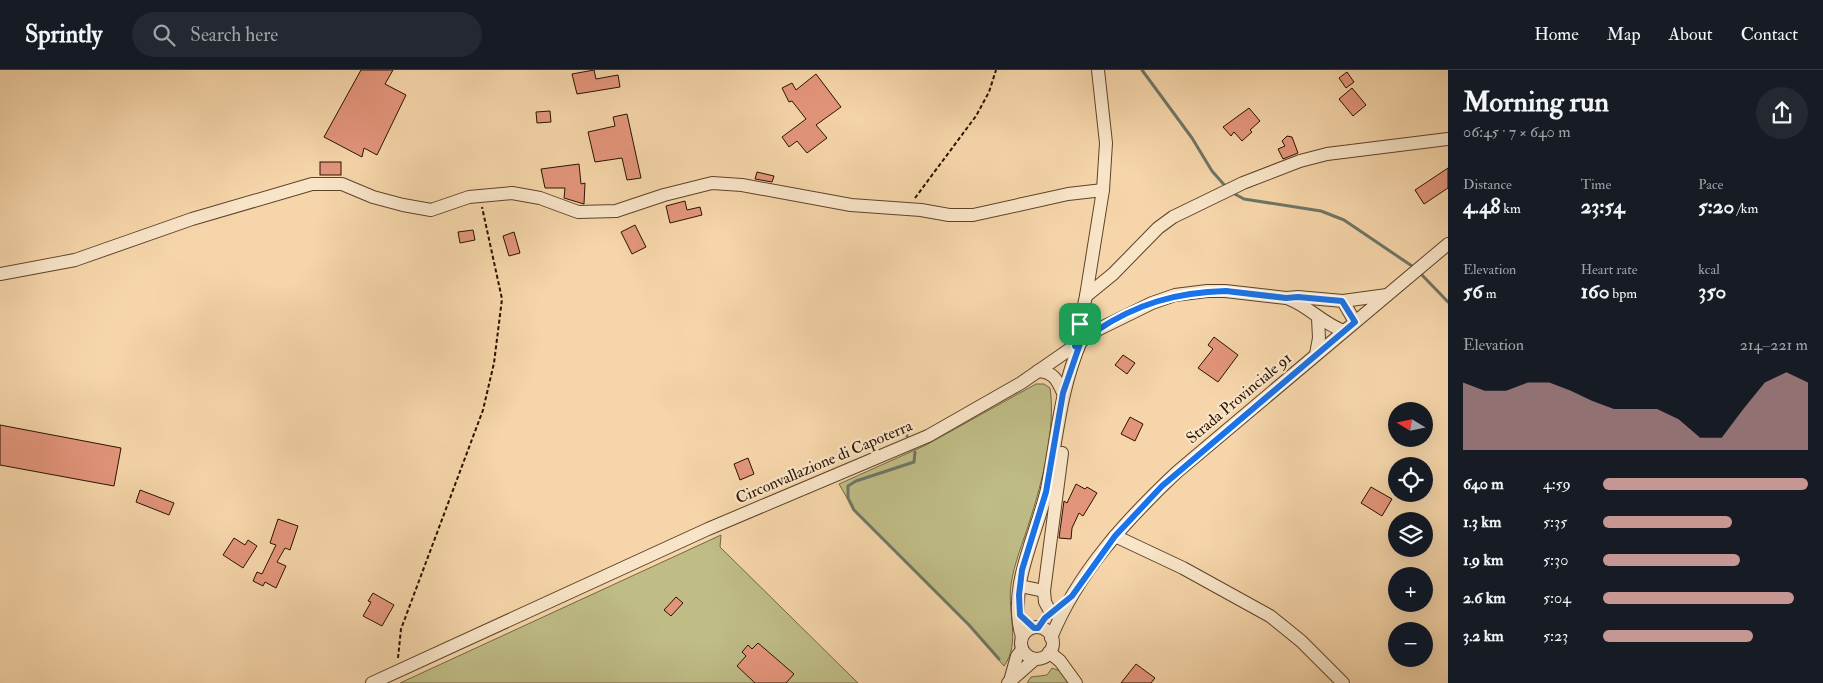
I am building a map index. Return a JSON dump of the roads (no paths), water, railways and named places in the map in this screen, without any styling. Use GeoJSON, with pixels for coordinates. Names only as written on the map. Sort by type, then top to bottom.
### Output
{"type":"FeatureCollection","features":[{"type":"Feature","properties":{"kind":"street"},"geometry":{"type":"LineString","coordinates":[[1035,659],[1025,654],[1022,643],[1019,625],[1020,586],[1027,552],[1046,492],[1063,395],[1078,344],[1103,190],[1106,143],[1098,70]]}},
{"type":"Feature","properties":{"kind":"street"},"geometry":{"type":"LineString","coordinates":[[1086,296],[1113,274],[1158,228],[1173,217],[1243,184],[1300,161],[1327,154],[1448,140]]}},
{"type":"Feature","properties":{"kind":"street"},"geometry":{"type":"LineString","coordinates":[[0,274],[75,260],[192,218],[312,184],[342,184],[373,197],[431,210],[469,197],[512,193],[540,198],[578,212],[616,211],[664,195],[712,183],[742,185],[851,205],[949,215],[973,215],[1068,194],[1103,190]]}},
{"type":"Feature","properties":{"kind":"street","name":"Strada Provinciale 91"},"geometry":{"type":"LineString","coordinates":[[1072,596],[1115,536],[1172,477],[1448,244]]}},
{"type":"Feature","properties":{"kind":"street","name":"Circonvallazione di Capoterra"},"geometry":{"type":"LineString","coordinates":[[372,683],[708,529],[928,436],[1038,371],[1096,331],[1123,316],[1175,295],[1226,291],[1286,298]]}},
{"type":"Feature","properties":{"kind":"street"},"geometry":{"type":"LineString","coordinates":[[1286,298],[1298,297],[1342,301],[1387,295]]}},
{"type":"Feature","properties":{"kind":"street"},"geometry":{"type":"LineString","coordinates":[[1286,298],[1311,310],[1318,318],[1330,326],[1344,331]]}},
{"type":"Feature","properties":{"kind":"street"},"geometry":{"type":"LineString","coordinates":[[1342,301],[1355,322]]}},
{"type":"Feature","properties":{"kind":"street"},"geometry":{"type":"LineString","coordinates":[[1316,354],[1319,338],[1318,318]]}},
{"type":"Feature","properties":{"kind":"street"},"geometry":{"type":"LineString","coordinates":[[1080,324],[1084,329],[1096,331]]}},
{"type":"Feature","properties":{"kind":"street"},"geometry":{"type":"LineString","coordinates":[[1038,371],[1053,375],[1063,395],[1070,399],[1044,591],[1045,602],[1052,613]]}},
{"type":"Feature","properties":{"kind":"street"},"geometry":{"type":"LineString","coordinates":[[1115,536],[1183,568],[1270,616],[1301,642],[1343,683]]}},
{"type":"Feature","properties":{"kind":"street"},"geometry":{"type":"LineString","coordinates":[[1027,552],[1048,558]]}},
{"type":"Feature","properties":{"kind":"street"},"geometry":{"type":"LineString","coordinates":[[1020,586],[1044,591]]}},
{"type":"Feature","properties":{"kind":"street"},"geometry":{"type":"LineString","coordinates":[[1009,682],[1027,631],[1036,628],[1072,596]]}},
{"type":"Feature","properties":{"kind":"street"},"geometry":{"type":"LineString","coordinates":[[1009,682],[1035,659],[1049,652],[1052,638],[1072,596]]}},
{"type":"Feature","properties":{"kind":"street"},"geometry":{"type":"LineString","coordinates":[[1020,615],[1036,628],[1045,630],[1052,638]]}},
{"type":"Feature","properties":{"kind":"street"},"geometry":{"type":"LineString","coordinates":[[1049,652],[1060,661],[1076,683]]}},
{"type":"Feature","properties":{"kind":"waterway"},"geometry":{"type":"LineString","coordinates":[[1142,70],[1192,138],[1212,171],[1227,188]]}},
{"type":"Feature","properties":{"kind":"waterway"},"geometry":{"type":"LineString","coordinates":[[1231,192],[1244,199],[1321,211],[1344,220],[1412,266]]}},
{"type":"Feature","properties":{"kind":"waterway"},"geometry":{"type":"LineString","coordinates":[[1422,275],[1448,302]]}},
{"type":"Feature","properties":{"kind":"waterway"},"geometry":{"type":"LineString","coordinates":[[905,431],[907,436]]}},
{"type":"Feature","properties":{"kind":"waterway"},"geometry":{"type":"LineString","coordinates":[[915,452],[914,462],[856,481],[848,486],[848,498],[854,510],[969,625],[999,659]]}}]}
